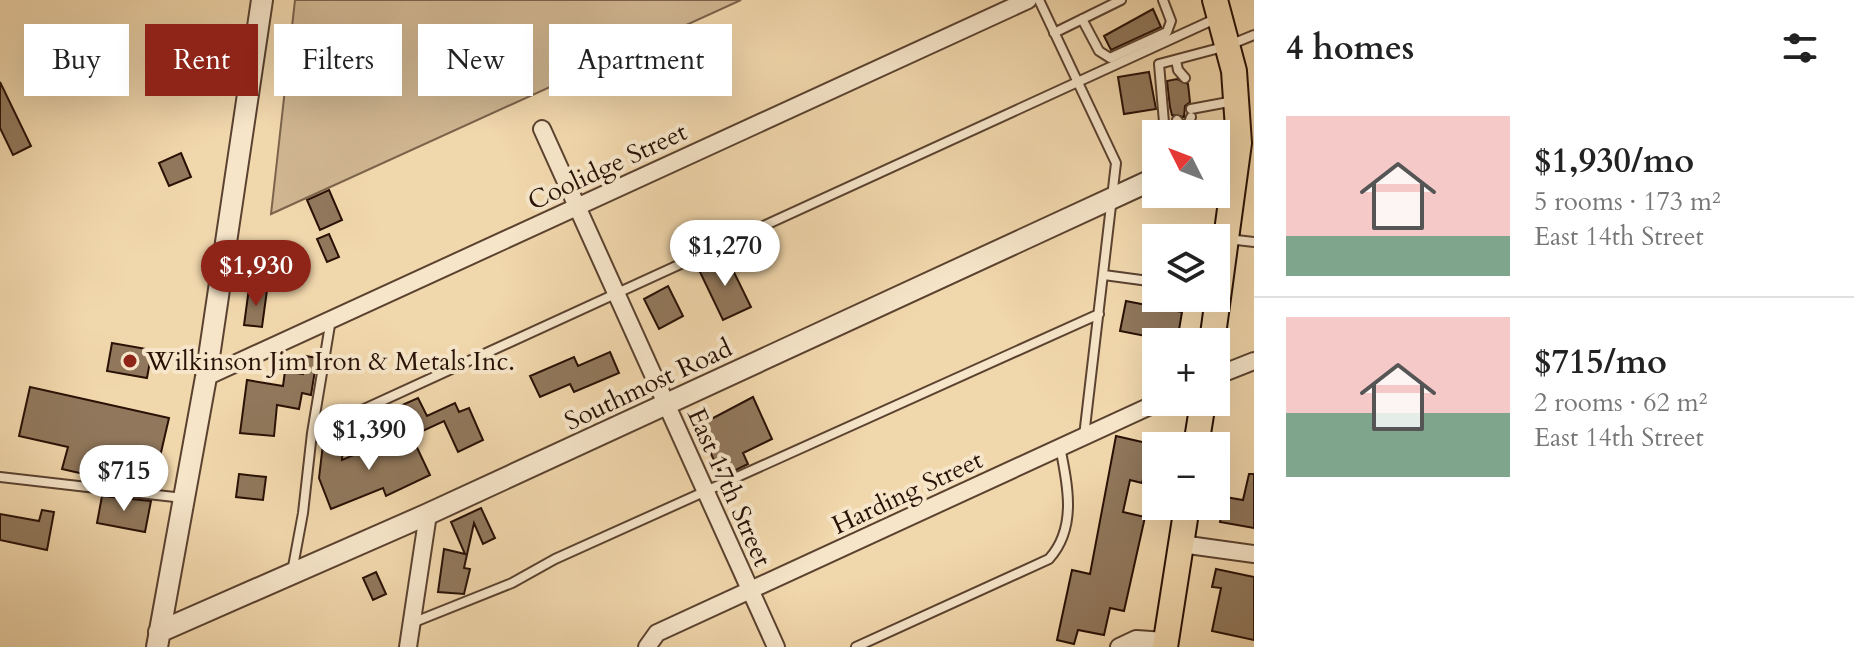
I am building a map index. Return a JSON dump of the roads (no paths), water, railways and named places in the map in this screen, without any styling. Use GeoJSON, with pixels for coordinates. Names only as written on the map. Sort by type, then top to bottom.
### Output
{"type":"FeatureCollection","features":[{"type":"Feature","properties":{"kind":"main road"},"geometry":{"type":"LineString","coordinates":[[1217,8],[1237,101],[1239,138],[1229,224]]}},
{"type":"Feature","properties":{"kind":"main road"},"geometry":{"type":"LineString","coordinates":[[1166,644],[1185,520]]}},
{"type":"Feature","properties":{"kind":"street"},"geometry":{"type":"LineString","coordinates":[[158,640],[206,377],[262,0]]}},
{"type":"Feature","properties":{"kind":"street","name":"Coolidge Street"},"geometry":{"type":"LineString","coordinates":[[206,377],[1028,0]]}},
{"type":"Feature","properties":{"kind":"street","name":"East 17th Street"},"geometry":{"type":"LineString","coordinates":[[542,129],[776,647]]}},
{"type":"Feature","properties":{"kind":"street"},"geometry":{"type":"LineString","coordinates":[[1230,142],[1239,138]]}},
{"type":"Feature","properties":{"kind":"street","name":"Southmost Road"},"geometry":{"type":"LineString","coordinates":[[158,640],[292,575],[1142,185]]}},
{"type":"Feature","properties":{"kind":"street"},"geometry":{"type":"LineString","coordinates":[[1230,370],[1254,361]]}},
{"type":"Feature","properties":{"kind":"street","name":"Harding Street"},"geometry":{"type":"LineString","coordinates":[[647,647],[657,633],[1142,410]]}},
{"type":"Feature","properties":{"kind":"street"},"geometry":{"type":"LineString","coordinates":[[408,647],[428,514]]}},
{"type":"Feature","properties":{"kind":"street"},"geometry":{"type":"LineString","coordinates":[[1181,544],[1254,554]]}},
{"type":"Feature","properties":{"kind":"street"},"geometry":{"type":"LineString","coordinates":[[1119,647],[1136,639],[1166,644]]}},
{"type":"Feature","properties":{"kind":"lane"},"geometry":{"type":"LineString","coordinates":[[1039,0],[1116,163],[1084,436]]}},
{"type":"Feature","properties":{"kind":"lane"},"geometry":{"type":"LineString","coordinates":[[1054,33],[1121,0]]}},
{"type":"Feature","properties":{"kind":"lane"},"geometry":{"type":"LineString","coordinates":[[1163,0],[1171,21],[1169,36]]}},
{"type":"Feature","properties":{"kind":"lane"},"geometry":{"type":"LineString","coordinates":[[312,433],[1078,82],[1217,8]]}},
{"type":"Feature","properties":{"kind":"lane"},"geometry":{"type":"LineString","coordinates":[[1082,19],[1099,51],[1110,58],[1169,36]]}},
{"type":"Feature","properties":{"kind":"lane"},"geometry":{"type":"LineString","coordinates":[[1164,120],[1159,64],[1227,46],[1254,35]]}},
{"type":"Feature","properties":{"kind":"lane"},"geometry":{"type":"LineString","coordinates":[[1176,60],[1178,70],[1185,78]]}},
{"type":"Feature","properties":{"kind":"lane"},"geometry":{"type":"LineString","coordinates":[[1171,80],[1178,70]]}},
{"type":"Feature","properties":{"kind":"lane"},"geometry":{"type":"LineString","coordinates":[[1188,120],[1191,113],[1237,101]]}},
{"type":"Feature","properties":{"kind":"lane"},"geometry":{"type":"LineString","coordinates":[[1230,239],[1254,242]]}},
{"type":"Feature","properties":{"kind":"lane"},"geometry":{"type":"LineString","coordinates":[[1104,275],[1142,280]]}},
{"type":"Feature","properties":{"kind":"lane"},"geometry":{"type":"LineString","coordinates":[[412,623],[512,583],[706,491],[1099,314]]}},
{"type":"Feature","properties":{"kind":"lane"},"geometry":{"type":"LineString","coordinates":[[292,575],[331,319]]}},
{"type":"Feature","properties":{"kind":"lane"},"geometry":{"type":"LineString","coordinates":[[856,647],[1049,559],[1063,543],[1068,522],[1066,478],[1060,447]]}},
{"type":"Feature","properties":{"kind":"lane"},"geometry":{"type":"LineString","coordinates":[[0,477],[184,498]]}},
{"type":"Feature","properties":{"kind":"place","name":"Wilkinson Jim Iron & Metals Inc."},"geometry":{"type":"Point","coordinates":[130,361]}}]}
